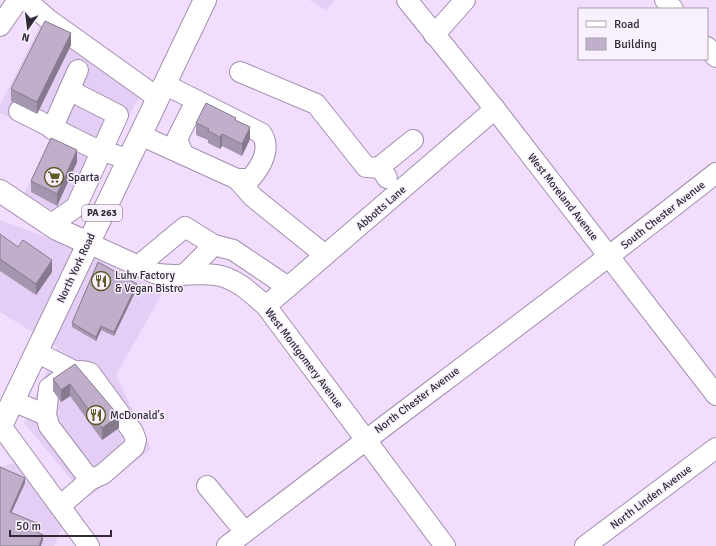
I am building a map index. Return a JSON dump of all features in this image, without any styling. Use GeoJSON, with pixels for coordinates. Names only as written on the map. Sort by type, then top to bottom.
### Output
{"type":"FeatureCollection","features":[{"type":"Feature","properties":{"kind":"main road","name":"North York Road"},"geometry":{"type":"LineString","coordinates":[[0,427],[205,0]]}},
{"type":"Feature","properties":{"kind":"main road"},"geometry":{"type":"LineString","coordinates":[[0,191],[50,225],[88,243]]}},
{"type":"Feature","properties":{"kind":"street"},"geometry":{"type":"LineString","coordinates":[[0,26],[18,0]]}},
{"type":"Feature","properties":{"kind":"street"},"geometry":{"type":"LineString","coordinates":[[26,0],[49,20],[161,91],[201,103],[261,133],[266,140],[267,148],[256,172],[250,179],[237,179]]}},
{"type":"Feature","properties":{"kind":"street","name":"West Moreland Avenue"},"geometry":{"type":"LineString","coordinates":[[407,0],[495,109],[716,395]]}},
{"type":"Feature","properties":{"kind":"street"},"geometry":{"type":"LineString","coordinates":[[434,35],[465,0]]}},
{"type":"Feature","properties":{"kind":"street"},"geometry":{"type":"LineString","coordinates":[[665,0],[672,8]]}},
{"type":"Feature","properties":{"kind":"street"},"geometry":{"type":"LineString","coordinates":[[708,48],[716,57]]}},
{"type":"Feature","properties":{"kind":"street"},"geometry":{"type":"LineString","coordinates":[[52,129],[78,70]]}},
{"type":"Feature","properties":{"kind":"street"},"geometry":{"type":"LineString","coordinates":[[240,72],[316,104],[366,167],[382,168]]}},
{"type":"Feature","properties":{"kind":"street"},"geometry":{"type":"LineString","coordinates":[[50,225],[76,207],[118,115],[70,90]]}},
{"type":"Feature","properties":{"kind":"street"},"geometry":{"type":"LineString","coordinates":[[183,154],[177,139],[192,107],[201,103]]}},
{"type":"Feature","properties":{"kind":"street","name":"Abbotts Lane"},"geometry":{"type":"LineString","coordinates":[[266,306],[495,109]]}},
{"type":"Feature","properties":{"kind":"street"},"geometry":{"type":"LineString","coordinates":[[19,111],[52,129],[102,151],[128,158]]}},
{"type":"Feature","properties":{"kind":"street"},"geometry":{"type":"LineString","coordinates":[[140,135],[237,179],[253,197],[325,255]]}},
{"type":"Feature","properties":{"kind":"street"},"geometry":{"type":"LineString","coordinates":[[382,168],[382,165],[413,140]]}},
{"type":"Feature","properties":{"kind":"street"},"geometry":{"type":"LineString","coordinates":[[382,168],[398,192]]}},
{"type":"Feature","properties":{"kind":"street","name":"South Chester Avenue"},"geometry":{"type":"LineString","coordinates":[[609,257],[716,173]]}},
{"type":"Feature","properties":{"kind":"street"},"geometry":{"type":"LineString","coordinates":[[138,266],[185,227],[214,245],[233,250],[288,287]]}},
{"type":"Feature","properties":{"kind":"street","name":"West Montgomery Avenue"},"geometry":{"type":"LineString","coordinates":[[88,243],[164,276],[216,275],[246,288],[266,306],[444,546]]}},
{"type":"Feature","properties":{"kind":"street"},"geometry":{"type":"LineString","coordinates":[[184,275],[214,245]]}},
{"type":"Feature","properties":{"kind":"street","name":"North Chester Avenue"},"geometry":{"type":"LineString","coordinates":[[227,546],[365,440],[609,257]]}},
{"type":"Feature","properties":{"kind":"street"},"geometry":{"type":"LineString","coordinates":[[36,352],[74,371]]}},
{"type":"Feature","properties":{"kind":"street"},"geometry":{"type":"LineString","coordinates":[[60,506],[90,480],[103,474],[134,447],[136,440],[133,432],[90,373],[82,370],[74,371],[49,388],[46,415],[49,426],[90,480]]}},
{"type":"Feature","properties":{"kind":"street"},"geometry":{"type":"LineString","coordinates":[[13,401],[46,415]]}},
{"type":"Feature","properties":{"kind":"street"},"geometry":{"type":"LineString","coordinates":[[0,427],[60,506],[87,545]]}},
{"type":"Feature","properties":{"kind":"street","name":"North Linden Avenue"},"geometry":{"type":"LineString","coordinates":[[585,546],[716,448]]}},
{"type":"Feature","properties":{"kind":"street"},"geometry":{"type":"LineString","coordinates":[[208,486],[245,532]]}},
{"type":"Feature","properties":{"kind":"shaded area"},"geometry":{"type":"Polygon","coordinates":[[[309,0],[335,0],[326,10],[309,0]]]}},
{"type":"Feature","properties":{"kind":"shaded area"},"geometry":{"type":"Polygon","coordinates":[[[42,22],[142,92],[72,221],[24,194],[51,140],[0,113],[0,105],[42,22]]]}},
{"type":"Feature","properties":{"kind":"shaded area"},"geometry":{"type":"Polygon","coordinates":[[[0,220],[73,247],[163,292],[116,375],[151,449],[87,498],[24,423],[57,347],[0,312],[0,220]]]}},
{"type":"Feature","properties":{"kind":"shaded area"},"geometry":{"type":"Polygon","coordinates":[[[14,463],[63,524],[54,546],[0,546],[0,468],[14,463]]]}},
{"type":"Feature","properties":{"kind":"building"},"geometry":{"type":"Polygon","coordinates":[[[45,21],[71,33],[37,102],[11,89],[45,21]]]}},
{"type":"Feature","properties":{"kind":"building"},"geometry":{"type":"Polygon","coordinates":[[[206,103],[250,127],[242,144],[222,134],[220,137],[208,131],[209,129],[196,123],[206,103]]]}},
{"type":"Feature","properties":{"kind":"building","name":"Sparta"},"geometry":{"type":"Polygon","coordinates":[[[51,138],[77,150],[57,194],[31,181],[51,138]]]}},
{"type":"Feature","properties":{"kind":"building"},"geometry":{"type":"Polygon","coordinates":[[[0,234],[18,247],[23,240],[52,260],[36,284],[0,259],[0,234]]]}},
{"type":"Feature","properties":{"kind":"building"},"geometry":{"type":"Polygon","coordinates":[[[98,262],[137,284],[114,332],[101,326],[96,337],[72,323],[98,262]]]}},
{"type":"Feature","properties":{"kind":"building"},"geometry":{"type":"Polygon","coordinates":[[[75,364],[119,416],[102,428],[70,384],[61,390],[53,379],[75,364]]]}},
{"type":"Feature","properties":{"kind":"building"},"geometry":{"type":"Polygon","coordinates":[[[0,467],[25,478],[10,512],[39,524],[36,531],[43,535],[39,546],[0,546],[0,467]]]}},
{"type":"Feature","properties":{"kind":"place","name":"Sparta"},"geometry":{"type":"Point","coordinates":[54,177]}},
{"type":"Feature","properties":{"kind":"place","name":"Luhv Factory & Vegan Bistro"},"geometry":{"type":"Point","coordinates":[101,281]}},
{"type":"Feature","properties":{"kind":"place","name":"McDonald's"},"geometry":{"type":"Point","coordinates":[96,415]}}]}
